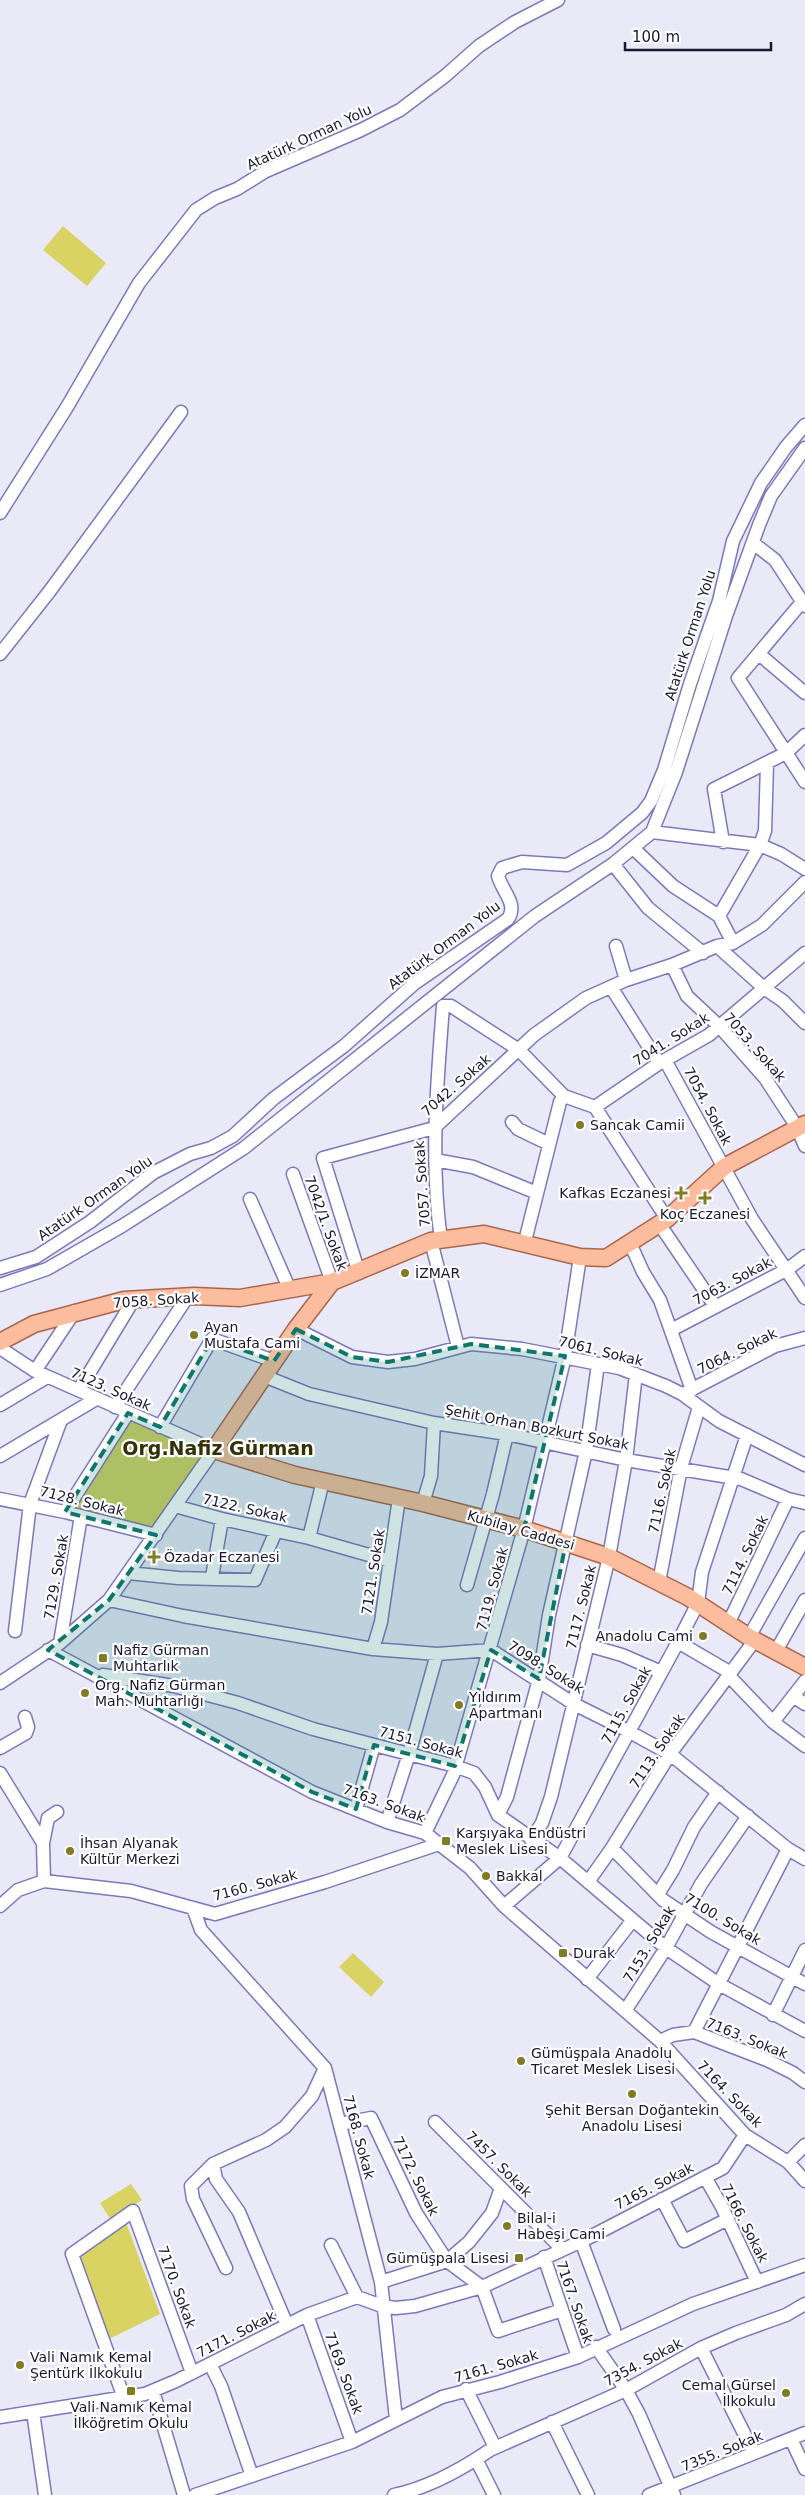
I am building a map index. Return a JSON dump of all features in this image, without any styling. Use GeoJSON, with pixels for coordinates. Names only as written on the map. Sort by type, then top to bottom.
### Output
{"type":"FeatureCollection","features":[{"type":"Feature","properties":{"kind":"main road","name":"7058. Sokak"},"geometry":{"type":"LineString","coordinates":[[0,1342],[34,1324],[75,1312],[134,1299],[188,1296],[240,1298],[332,1282],[359,1273],[436,1240],[484,1234],[580,1257],[606,1258],[664,1222],[724,1167],[801,1125]]}},
{"type":"Feature","properties":{"kind":"main road"},"geometry":{"type":"LineString","coordinates":[[214,1450],[296,1329],[332,1282]]}},
{"type":"Feature","properties":{"kind":"main road","name":"Kubilay Caddesi"},"geometry":{"type":"LineString","coordinates":[[214,1450],[295,1475],[486,1518],[609,1557],[698,1603],[752,1639],[805,1667]]}},
{"type":"Feature","properties":{"kind":"street","name":"Atatürk Orman Yolu"},"geometry":{"type":"LineString","coordinates":[[0,513],[67,407],[139,284],[160,254],[196,210],[215,198],[237,189],[266,171],[361,130],[400,110],[445,76],[479,46],[515,22],[558,0]]}},
{"type":"Feature","properties":{"kind":"street"},"geometry":{"type":"LineString","coordinates":[[0,654],[49,592],[181,412]]}},
{"type":"Feature","properties":{"kind":"street","name":"Atatürk Orman Yolu"},"geometry":{"type":"LineString","coordinates":[[0,1268],[36,1257],[90,1222],[153,1173],[190,1154],[210,1148],[234,1136],[273,1099],[344,1046],[415,983],[508,919],[513,912],[512,904],[502,890],[498,876],[502,868],[522,862],[567,865],[606,843],[642,813],[651,801],[664,770],[690,684],[719,601],[733,541],[761,483],[786,447],[805,425]]}},
{"type":"Feature","properties":{"kind":"street"},"geometry":{"type":"LineString","coordinates":[[0,1285],[47,1269],[122,1226],[244,1148],[439,1002],[535,916],[613,864],[652,832],[676,772],[726,616],[771,496],[805,448]]}},
{"type":"Feature","properties":{"kind":"street"},"geometry":{"type":"LineString","coordinates":[[753,543],[775,560],[804,604],[738,678],[805,782]]}},
{"type":"Feature","properties":{"kind":"street"},"geometry":{"type":"LineString","coordinates":[[759,654],[805,693]]}},
{"type":"Feature","properties":{"kind":"street"},"geometry":{"type":"LineString","coordinates":[[723,842],[714,789],[786,753],[805,735]]}},
{"type":"Feature","properties":{"kind":"street"},"geometry":{"type":"LineString","coordinates":[[719,916],[760,846],[765,831],[767,764]]}},
{"type":"Feature","properties":{"kind":"street"},"geometry":{"type":"LineString","coordinates":[[652,832],[760,846],[781,854],[805,869]]}},
{"type":"Feature","properties":{"kind":"street"},"geometry":{"type":"LineString","coordinates":[[633,848],[673,886],[719,916],[734,943]]}},
{"type":"Feature","properties":{"kind":"street"},"geometry":{"type":"LineString","coordinates":[[613,864],[648,908],[703,953]]}},
{"type":"Feature","properties":{"kind":"street","name":"7042. Sokak"},"geometry":{"type":"LineString","coordinates":[[359,1273],[323,1158],[434,1128],[534,1035],[586,998],[626,980],[672,965],[717,946],[734,943],[762,925],[805,882]]}},
{"type":"Feature","properties":{"kind":"street"},"geometry":{"type":"LineString","coordinates":[[616,946],[626,980]]}},
{"type":"Feature","properties":{"kind":"street"},"geometry":{"type":"LineString","coordinates":[[717,946],[764,988],[783,1001],[805,1023]]}},
{"type":"Feature","properties":{"kind":"street","name":"7041. Sokak"},"geometry":{"type":"LineString","coordinates":[[595,1107],[662,1062],[720,1027],[805,953]]}},
{"type":"Feature","properties":{"kind":"street","name":"7053. Sokak"},"geometry":{"type":"LineString","coordinates":[[672,965],[687,996],[720,1027],[765,1078],[801,1125],[805,1146]]}},
{"type":"Feature","properties":{"kind":"street","name":"7054. Sokak"},"geometry":{"type":"LineString","coordinates":[[611,987],[662,1062],[724,1167],[752,1219],[788,1269],[805,1298]]}},
{"type":"Feature","properties":{"kind":"street"},"geometry":{"type":"LineString","coordinates":[[439,1002],[451,1006],[519,1050],[564,1096],[595,1107],[715,1306]]}},
{"type":"Feature","properties":{"kind":"street","name":"7057. Sokak"},"geometry":{"type":"LineString","coordinates":[[436,1240],[437,1209],[434,1128],[439,1002]]}},
{"type":"Feature","properties":{"kind":"street"},"geometry":{"type":"LineString","coordinates":[[524,1245],[560,1102],[564,1096]]}},
{"type":"Feature","properties":{"kind":"street"},"geometry":{"type":"LineString","coordinates":[[512,1122],[518,1129],[550,1144]]}},
{"type":"Feature","properties":{"kind":"street"},"geometry":{"type":"LineString","coordinates":[[435,1160],[473,1167],[537,1193]]}},
{"type":"Feature","properties":{"kind":"street","name":"7042/1. Sokak"},"geometry":{"type":"LineString","coordinates":[[293,1174],[332,1282]]}},
{"type":"Feature","properties":{"kind":"street"},"geometry":{"type":"LineString","coordinates":[[250,1199],[289,1288]]}},
{"type":"Feature","properties":{"kind":"street"},"geometry":{"type":"LineString","coordinates":[[436,1240],[458,1347]]}},
{"type":"Feature","properties":{"kind":"street"},"geometry":{"type":"LineString","coordinates":[[630,1243],[643,1272],[660,1300],[671,1330],[687,1392]]}},
{"type":"Feature","properties":{"kind":"street","name":"7063. Sokak"},"geometry":{"type":"LineString","coordinates":[[671,1330],[788,1269],[805,1256]]}},
{"type":"Feature","properties":{"kind":"street","name":"7119. Sokak"},"geometry":{"type":"LineString","coordinates":[[425,1833],[455,1766],[491,1650],[524,1529],[565,1356],[580,1257]]}},
{"type":"Feature","properties":{"kind":"street"},"geometry":{"type":"LineString","coordinates":[[115,1407],[188,1296]]}},
{"type":"Feature","properties":{"kind":"street"},"geometry":{"type":"LineString","coordinates":[[79,1390],[134,1299]]}},
{"type":"Feature","properties":{"kind":"street"},"geometry":{"type":"LineString","coordinates":[[0,1405],[41,1374],[75,1312]]}},
{"type":"Feature","properties":{"kind":"street","name":"7061. Sokak"},"geometry":{"type":"LineString","coordinates":[[296,1329],[352,1357],[388,1362],[415,1359],[471,1344],[565,1356],[636,1374],[687,1392],[699,1408],[805,1465]]}},
{"type":"Feature","properties":{"kind":"street","name":"7064. Sokak"},"geometry":{"type":"LineString","coordinates":[[687,1392],[775,1346],[805,1338]]}},
{"type":"Feature","properties":{"kind":"street"},"geometry":{"type":"LineString","coordinates":[[160,1427],[212,1339],[274,1362]]}},
{"type":"Feature","properties":{"kind":"street","name":"7123. Sokak"},"geometry":{"type":"LineString","coordinates":[[0,1348],[41,1374],[214,1450]]}},
{"type":"Feature","properties":{"kind":"street"},"geometry":{"type":"LineString","coordinates":[[498,1815],[508,1797],[539,1680],[549,1615],[586,1451],[598,1364]]}},
{"type":"Feature","properties":{"kind":"street","name":"7117. Sokak"},"geometry":{"type":"LineString","coordinates":[[531,1840],[542,1823],[551,1797],[609,1557],[626,1460],[636,1374]]}},
{"type":"Feature","properties":{"kind":"street","name":"Şehit Orhan Bozkurt Sokak"},"geometry":{"type":"LineString","coordinates":[[264,1376],[309,1394],[434,1423],[507,1434],[626,1460],[733,1478],[788,1499],[805,1503]]}},
{"type":"Feature","properties":{"kind":"street"},"geometry":{"type":"LineString","coordinates":[[0,1456],[96,1399]]}},
{"type":"Feature","properties":{"kind":"street","name":"7116. Sokak"},"geometry":{"type":"LineString","coordinates":[[659,1582],[681,1468],[699,1408]]}},
{"type":"Feature","properties":{"kind":"street"},"geometry":{"type":"LineString","coordinates":[[65,1512],[128,1413]]}},
{"type":"Feature","properties":{"kind":"street"},"geometry":{"type":"LineString","coordinates":[[15,1631],[30,1504],[61,1420]]}},
{"type":"Feature","properties":{"kind":"street"},"geometry":{"type":"LineString","coordinates":[[423,1503],[431,1476],[434,1423]]}},
{"type":"Feature","properties":{"kind":"street"},"geometry":{"type":"LineString","coordinates":[[467,1585],[507,1434]]}},
{"type":"Feature","properties":{"kind":"street","name":"7115. Sokak"},"geometry":{"type":"LineString","coordinates":[[504,1906],[560,1858],[628,1730],[678,1642],[698,1603],[702,1572],[747,1435]]}},
{"type":"Feature","properties":{"kind":"street"},"geometry":{"type":"LineString","coordinates":[[0,1683],[60,1643],[109,1600],[214,1450]]}},
{"type":"Feature","properties":{"kind":"street"},"geometry":{"type":"LineString","coordinates":[[309,1538],[323,1481]]}},
{"type":"Feature","properties":{"kind":"street","name":"7121. Sokak"},"geometry":{"type":"LineString","coordinates":[[373,1649],[381,1622],[399,1498]]}},
{"type":"Feature","properties":{"kind":"street","name":"7128. Sokak"},"geometry":{"type":"LineString","coordinates":[[0,1499],[65,1512],[156,1535]]}},
{"type":"Feature","properties":{"kind":"street","name":"7114. Sokak"},"geometry":{"type":"LineString","coordinates":[[728,1624],[788,1499]]}},
{"type":"Feature","properties":{"kind":"street","name":"7122. Sokak"},"geometry":{"type":"LineString","coordinates":[[175,1506],[222,1519],[309,1538],[390,1561]]}},
{"type":"Feature","properties":{"kind":"street","name":"7129. Sokak"},"geometry":{"type":"LineString","coordinates":[[60,1643],[81,1516]]}},
{"type":"Feature","properties":{"kind":"street"},"geometry":{"type":"LineString","coordinates":[[212,1577],[222,1519]]}},
{"type":"Feature","properties":{"kind":"street"},"geometry":{"type":"LineString","coordinates":[[128,1573],[178,1578],[212,1577],[255,1580],[276,1530]]}},
{"type":"Feature","properties":{"kind":"street","name":"7113. Sokak"},"geometry":{"type":"LineString","coordinates":[[588,1882],[612,1848],[670,1754],[730,1674],[752,1639],[805,1538]]}},
{"type":"Feature","properties":{"kind":"street","name":"7098. Sokak"},"geometry":{"type":"LineString","coordinates":[[109,1600],[183,1616],[373,1649],[437,1654],[491,1650],[574,1704],[628,1730],[670,1754],[788,1849],[805,1859]]}},
{"type":"Feature","properties":{"kind":"street"},"geometry":{"type":"LineString","coordinates":[[776,1651],[805,1600]]}},
{"type":"Feature","properties":{"kind":"street"},"geometry":{"type":"LineString","coordinates":[[678,1642],[730,1674],[772,1722],[805,1746]]}},
{"type":"Feature","properties":{"kind":"street"},"geometry":{"type":"LineString","coordinates":[[587,1645],[622,1655],[661,1672]]}},
{"type":"Feature","properties":{"kind":"street","name":"7163. Sokak"},"geometry":{"type":"LineString","coordinates":[[48,1650],[312,1792],[387,1822],[425,1833],[470,1868],[504,1906],[660,2041],[673,2036],[694,2032],[767,2060],[793,2073],[805,2082]]}},
{"type":"Feature","properties":{"kind":"street"},"geometry":{"type":"LineString","coordinates":[[387,1822],[409,1754],[437,1654]]}},
{"type":"Feature","properties":{"kind":"street","name":"7151. Sokak"},"geometry":{"type":"LineString","coordinates":[[94,1674],[174,1686],[238,1703],[313,1729],[455,1766],[474,1773],[485,1787],[498,1815],[531,1840],[560,1858],[666,1948],[720,1984],[805,2031]]}},
{"type":"Feature","properties":{"kind":"street"},"geometry":{"type":"LineString","coordinates":[[772,1722],[805,1681]]}},
{"type":"Feature","properties":{"kind":"street"},"geometry":{"type":"LineString","coordinates":[[793,1696],[805,1704]]}},
{"type":"Feature","properties":{"kind":"street"},"geometry":{"type":"LineString","coordinates":[[0,1748],[26,1733],[28,1727],[25,1717]]}},
{"type":"Feature","properties":{"kind":"street"},"geometry":{"type":"LineString","coordinates":[[356,1809],[374,1745]]}},
{"type":"Feature","properties":{"kind":"street"},"geometry":{"type":"LineString","coordinates":[[0,1773],[43,1843]]}},
{"type":"Feature","properties":{"kind":"street"},"geometry":{"type":"LineString","coordinates":[[658,1894],[674,1870],[694,1827],[718,1792]]}},
{"type":"Feature","properties":{"kind":"street"},"geometry":{"type":"LineString","coordinates":[[0,1906],[18,1890],[44,1881],[43,1843],[48,1818],[57,1812]]}},
{"type":"Feature","properties":{"kind":"street","name":"7153. Sokak"},"geometry":{"type":"LineString","coordinates":[[625,2011],[666,1948],[701,1884],[748,1816]]}},
{"type":"Feature","properties":{"kind":"street","name":"7160. Sokak"},"geometry":{"type":"LineString","coordinates":[[44,1881],[131,1891],[215,1914],[325,1882],[440,1844]]}},
{"type":"Feature","properties":{"kind":"street","name":"7100. Sokak"},"geometry":{"type":"LineString","coordinates":[[612,1848],[658,1894],[684,1914],[711,1932],[805,1984]]}},
{"type":"Feature","properties":{"kind":"street"},"geometry":{"type":"LineString","coordinates":[[694,2032],[788,1849]]}},
{"type":"Feature","properties":{"kind":"street","name":"7168. Sokak"},"geometry":{"type":"LineString","coordinates":[[193,1908],[200,1930],[325,2068],[381,2282],[382,2306],[396,2419]]}},
{"type":"Feature","properties":{"kind":"street"},"geometry":{"type":"LineString","coordinates":[[587,1979],[632,1921]]}},
{"type":"Feature","properties":{"kind":"street"},"geometry":{"type":"LineString","coordinates":[[773,2015],[805,1950]]}},
{"type":"Feature","properties":{"kind":"street","name":"7164. Sokak"},"geometry":{"type":"LineString","coordinates":[[660,2041],[745,2135],[788,2162],[805,2181]]}},
{"type":"Feature","properties":{"kind":"street"},"geometry":{"type":"LineString","coordinates":[[226,2268],[193,2199],[191,2186],[213,2164],[266,2140],[285,2127],[312,2096],[325,2068]]}},
{"type":"Feature","properties":{"kind":"street","name":"7172. Sokak"},"geometry":{"type":"LineString","coordinates":[[340,2124],[371,2118],[416,2213],[447,2261],[455,2269],[482,2286]]}},
{"type":"Feature","properties":{"kind":"street","name":"7457. Sokak"},"geometry":{"type":"LineString","coordinates":[[435,2122],[562,2249]]}},
{"type":"Feature","properties":{"kind":"street","name":"7165. Sokak"},"geometry":{"type":"LineString","coordinates":[[482,2286],[581,2241],[723,2168],[745,2135]]}},
{"type":"Feature","properties":{"kind":"street"},"geometry":{"type":"LineString","coordinates":[[788,2162],[805,2145]]}},
{"type":"Feature","properties":{"kind":"street"},"geometry":{"type":"LineString","coordinates":[[213,2164],[216,2179],[239,2212],[287,2325]]}},
{"type":"Feature","properties":{"kind":"street","name":"7166. Sokak"},"geometry":{"type":"LineString","coordinates":[[704,2177],[728,2219],[757,2282]]}},
{"type":"Feature","properties":{"kind":"street"},"geometry":{"type":"LineString","coordinates":[[381,2282],[447,2261],[470,2242],[492,2213],[501,2188]]}},
{"type":"Feature","properties":{"kind":"street"},"geometry":{"type":"LineString","coordinates":[[662,2199],[684,2241],[728,2219]]}},
{"type":"Feature","properties":{"kind":"street","name":"7170. Sokak"},"geometry":{"type":"LineString","coordinates":[[124,2398],[72,2254],[133,2210],[192,2373]]}},
{"type":"Feature","properties":{"kind":"street"},"geometry":{"type":"LineString","coordinates":[[581,2241],[614,2329]]}},
{"type":"Feature","properties":{"kind":"street"},"geometry":{"type":"LineString","coordinates":[[331,2246],[357,2297],[382,2306],[415,2306],[482,2286],[498,2332],[562,2310]]}},
{"type":"Feature","properties":{"kind":"street","name":"7167. Sokak"},"geometry":{"type":"LineString","coordinates":[[544,2257],[578,2356]]}},
{"type":"Feature","properties":{"kind":"street","name":"7161. Sokak"},"geometry":{"type":"LineString","coordinates":[[195,2495],[352,2442],[442,2397],[466,2389],[500,2382],[578,2356],[693,2304],[805,2265]]}},
{"type":"Feature","properties":{"kind":"street","name":"7171. Sokak"},"geometry":{"type":"LineString","coordinates":[[0,2418],[124,2398],[153,2390],[192,2373],[307,2315],[357,2297]]}},
{"type":"Feature","properties":{"kind":"street","name":"7354. Sokak"},"geometry":{"type":"LineString","coordinates":[[394,2495],[414,2491],[495,2447],[626,2390],[701,2348],[786,2315],[805,2304]]}},
{"type":"Feature","properties":{"kind":"street","name":"7169. Sokak"},"geometry":{"type":"LineString","coordinates":[[307,2315],[352,2442]]}},
{"type":"Feature","properties":{"kind":"street"},"geometry":{"type":"LineString","coordinates":[[596,2347],[626,2390],[651,2438],[673,2491]]}},
{"type":"Feature","properties":{"kind":"street"},"geometry":{"type":"LineString","coordinates":[[701,2348],[754,2453]]}},
{"type":"Feature","properties":{"kind":"street"},"geometry":{"type":"LineString","coordinates":[[210,2364],[221,2386],[252,2476]]}},
{"type":"Feature","properties":{"kind":"street"},"geometry":{"type":"LineString","coordinates":[[466,2389],[495,2447]]}},
{"type":"Feature","properties":{"kind":"street"},"geometry":{"type":"LineString","coordinates":[[153,2390],[184,2495]]}},
{"type":"Feature","properties":{"kind":"street"},"geometry":{"type":"LineString","coordinates":[[33,2412],[45,2495]]}},
{"type":"Feature","properties":{"kind":"street"},"geometry":{"type":"LineString","coordinates":[[552,2422],[588,2495]]}},
{"type":"Feature","properties":{"kind":"street","name":"7355. Sokak"},"geometry":{"type":"LineString","coordinates":[[649,2495],[673,2491],[754,2453],[805,2433]]}},
{"type":"Feature","properties":{"kind":"street"},"geometry":{"type":"LineString","coordinates":[[791,2439],[805,2469]]}},
{"type":"Feature","properties":{"kind":"street"},"geometry":{"type":"LineString","coordinates":[[476,2459],[494,2495]]}},
{"type":"Feature","properties":{"kind":"highlighted area"},"geometry":{"type":"Polygon","coordinates":[[[296,1329],[352,1357],[388,1362],[471,1344],[565,1356],[524,1529],[566,1542],[539,1679],[491,1650],[455,1766],[374,1745],[356,1809],[312,1792],[48,1650],[109,1600],[156,1535],[65,1512],[128,1413],[160,1427],[212,1339],[274,1361],[296,1329]]]}},
{"type":"Feature","properties":{"kind":"shaded area"},"geometry":{"type":"Polygon","coordinates":[[[63,226],[106,263],[87,286],[43,250],[63,226]]]}},
{"type":"Feature","properties":{"kind":"shaded area"},"geometry":{"type":"Polygon","coordinates":[[[130,1419],[206,1452],[151,1531],[72,1511],[130,1419]]]}},
{"type":"Feature","properties":{"kind":"shaded area"},"geometry":{"type":"Polygon","coordinates":[[[353,1953],[384,1982],[371,1997],[339,1967],[353,1953]]]}},
{"type":"Feature","properties":{"kind":"shaded area"},"geometry":{"type":"Polygon","coordinates":[[[131,2184],[142,2200],[111,2220],[100,2203],[131,2184]]]}},
{"type":"Feature","properties":{"kind":"shaded area"},"geometry":{"type":"Polygon","coordinates":[[[124,2217],[160,2314],[109,2339],[76,2256],[124,2217]]]}},
{"type":"Feature","properties":{"kind":"place","name":"Sancak Camii"},"geometry":{"type":"Point","coordinates":[580,1125]}},
{"type":"Feature","properties":{"kind":"place","name":"Kafkas Eczanesi"},"geometry":{"type":"Point","coordinates":[681,1193]}},
{"type":"Feature","properties":{"kind":"place","name":"Koç Eczanesi"},"geometry":{"type":"Point","coordinates":[705,1198]}},
{"type":"Feature","properties":{"kind":"place","name":"İZMAR"},"geometry":{"type":"Point","coordinates":[405,1273]}},
{"type":"Feature","properties":{"kind":"place","name":"Ayan Mustafa Cami"},"geometry":{"type":"Point","coordinates":[194,1335]}},
{"type":"Feature","properties":{"kind":"place","name":"Özadar Eczanesi"},"geometry":{"type":"Point","coordinates":[154,1557]}},
{"type":"Feature","properties":{"kind":"place","name":"Anadolu Cami"},"geometry":{"type":"Point","coordinates":[703,1636]}},
{"type":"Feature","properties":{"kind":"place","name":"Nafiz Gürman Muhtarlık"},"geometry":{"type":"Point","coordinates":[103,1658]}},
{"type":"Feature","properties":{"kind":"place","name":"Org. Nafiz Gürman Mah. Muhtarlığı"},"geometry":{"type":"Point","coordinates":[85,1693]}},
{"type":"Feature","properties":{"kind":"place","name":"Yıldırım Apartmanı"},"geometry":{"type":"Point","coordinates":[459,1705]}},
{"type":"Feature","properties":{"kind":"place","name":"Karşıyaka Endüstri Meslek Lisesi"},"geometry":{"type":"Point","coordinates":[446,1841]}},
{"type":"Feature","properties":{"kind":"place","name":"İhsan Alyanak Kültür Merkezi"},"geometry":{"type":"Point","coordinates":[70,1851]}},
{"type":"Feature","properties":{"kind":"place","name":"Bakkal"},"geometry":{"type":"Point","coordinates":[486,1876]}},
{"type":"Feature","properties":{"kind":"place","name":"Durak"},"geometry":{"type":"Point","coordinates":[563,1953]}},
{"type":"Feature","properties":{"kind":"place","name":"Gümüşpala Anadolu Ticaret Meslek Lisesi"},"geometry":{"type":"Point","coordinates":[521,2061]}},
{"type":"Feature","properties":{"kind":"place","name":"Şehit Bersan Doğantekin Anadolu Lisesi"},"geometry":{"type":"Point","coordinates":[632,2094]}},
{"type":"Feature","properties":{"kind":"place","name":"Bilal-i Habeşi Cami"},"geometry":{"type":"Point","coordinates":[507,2226]}},
{"type":"Feature","properties":{"kind":"place","name":"Gümüşpala Lisesi"},"geometry":{"type":"Point","coordinates":[519,2258]}},
{"type":"Feature","properties":{"kind":"place","name":"Vali Namık Kemal Şentürk İlkokulu"},"geometry":{"type":"Point","coordinates":[20,2365]}},
{"type":"Feature","properties":{"kind":"place","name":"Vali Namık Kemal İlköğretim Okulu"},"geometry":{"type":"Point","coordinates":[131,2391]}},
{"type":"Feature","properties":{"kind":"place","name":"Cemal Gürsel İlkokulu"},"geometry":{"type":"Point","coordinates":[786,2393]}},
{"type":"Feature","properties":{"kind":"district","name":"Org.Nafiz Gürman"},"geometry":{"type":"Point","coordinates":[218,1448]}}]}
